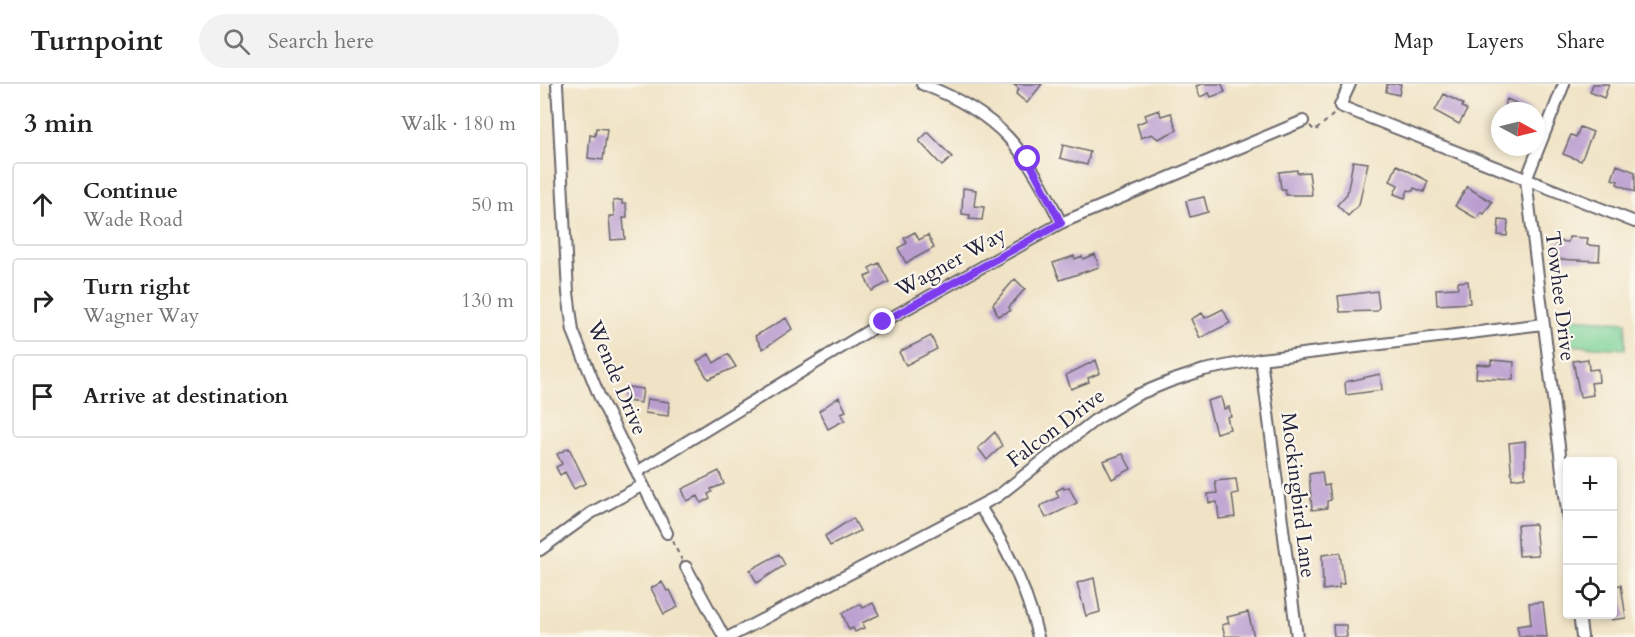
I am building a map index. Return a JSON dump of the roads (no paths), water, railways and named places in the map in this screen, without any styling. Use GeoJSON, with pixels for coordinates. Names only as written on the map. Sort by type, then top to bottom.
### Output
{"type":"FeatureCollection","features":[{"type":"Feature","properties":{"kind":"street","name":"Wende Drive"},"geometry":{"type":"LineString","coordinates":[[557,84],[568,293],[573,331],[593,382],[668,533]]}},
{"type":"Feature","properties":{"kind":"street"},"geometry":{"type":"LineString","coordinates":[[922,84],[973,109],[1013,141],[1037,174],[1061,223]]}},
{"type":"Feature","properties":{"kind":"street"},"geometry":{"type":"LineString","coordinates":[[1350,84],[1340,106],[1635,222]]}},
{"type":"Feature","properties":{"kind":"street","name":"Towhee Drive"},"geometry":{"type":"LineString","coordinates":[[1563,84],[1526,180],[1567,511]]}},
{"type":"Feature","properties":{"kind":"street","name":"Wagner Way"},"geometry":{"type":"LineString","coordinates":[[637,472],[857,338],[1061,223],[1303,121]]}},
{"type":"Feature","properties":{"kind":"street","name":"Falcon Drive"},"geometry":{"type":"LineString","coordinates":[[729,637],[980,507],[1012,486],[1065,442],[1115,406],[1192,373],[1260,359],[1543,324]]}},
{"type":"Feature","properties":{"kind":"street","name":"Mockingbird Lane"},"geometry":{"type":"LineString","coordinates":[[1260,359],[1297,637]]}},
{"type":"Feature","properties":{"kind":"street"},"geometry":{"type":"LineString","coordinates":[[540,550],[591,513],[644,485]]}},
{"type":"Feature","properties":{"kind":"street"},"geometry":{"type":"LineString","coordinates":[[980,507],[1016,571],[1038,637]]}},
{"type":"Feature","properties":{"kind":"street"},"geometry":{"type":"LineString","coordinates":[[686,567],[724,637]]}},
{"type":"Feature","properties":{"kind":"street"},"geometry":{"type":"LineString","coordinates":[[1580,619],[1582,637]]}}]}
